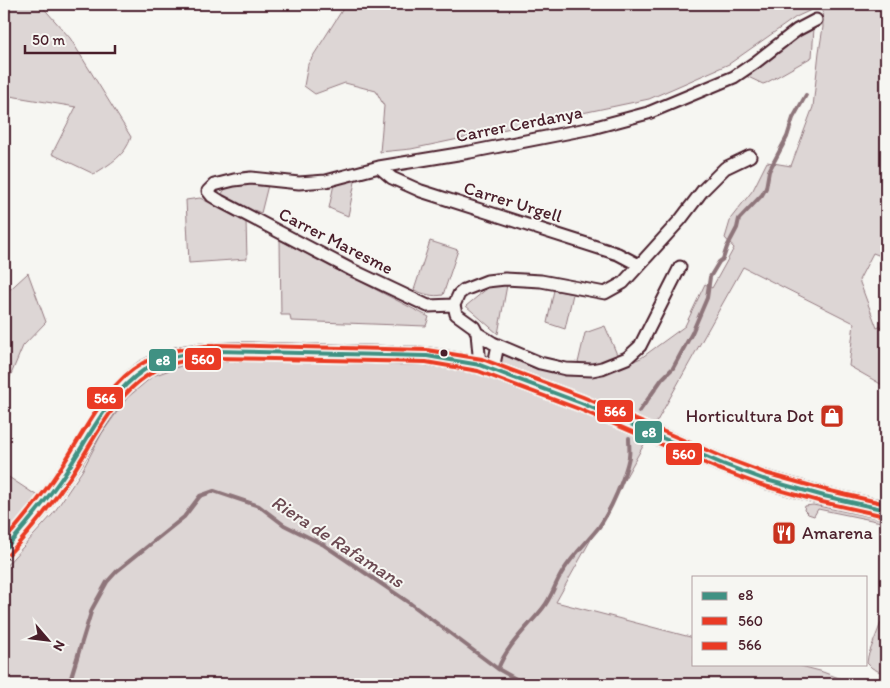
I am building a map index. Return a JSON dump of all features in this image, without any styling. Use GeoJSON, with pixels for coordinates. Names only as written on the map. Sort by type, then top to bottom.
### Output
{"type":"FeatureCollection","features":[{"type":"Feature","properties":{"kind":"main road"},"geometry":{"type":"LineString","coordinates":[[4,550],[29,522],[59,483],[108,408],[135,376],[162,361],[177,356],[204,352],[427,356],[486,367],[581,403],[723,464],[763,479],[886,510]]}},
{"type":"Feature","properties":{"kind":"street","name":"Carrer Cerdanya"},"geometry":{"type":"LineString","coordinates":[[208,191],[214,185],[251,178],[282,182],[326,181],[379,167],[470,152],[592,128],[648,113],[734,77],[797,30],[816,20]]}},
{"type":"Feature","properties":{"kind":"street"},"geometry":{"type":"LineString","coordinates":[[486,367],[474,327],[456,314],[454,305],[459,294],[464,290],[487,281],[505,279],[541,281],[605,293],[623,283],[681,219],[703,190],[725,168],[750,156]]}},
{"type":"Feature","properties":{"kind":"street","name":"Carrer Urgell"},"geometry":{"type":"LineString","coordinates":[[379,167],[392,178],[421,191],[618,254],[639,265]]}},
{"type":"Feature","properties":{"kind":"street","name":"Carrer Maresme"},"geometry":{"type":"LineString","coordinates":[[208,191],[212,196],[228,205],[350,269],[428,306],[454,305]]}},
{"type":"Feature","properties":{"kind":"street"},"geometry":{"type":"LineString","coordinates":[[477,333],[498,345],[540,363],[566,370],[592,370],[615,364],[627,358],[640,346],[680,267]]}},
{"type":"Feature","properties":{"kind":"street"},"geometry":{"type":"LineString","coordinates":[[486,367],[498,345]]}},
{"type":"Feature","properties":{"kind":"shaded area"},"geometry":{"type":"Polygon","coordinates":[[[4,4],[40,4],[70,38],[131,137],[121,154],[94,174],[52,154],[76,107],[4,95],[4,4]]]}},
{"type":"Feature","properties":{"kind":"shaded area"},"geometry":{"type":"Polygon","coordinates":[[[346,4],[886,4],[886,258],[873,253],[859,280],[877,328],[886,324],[886,387],[849,366],[854,323],[743,267],[556,602],[692,637],[692,666],[801,666],[855,684],[4,684],[4,568],[53,514],[82,471],[102,433],[127,398],[153,376],[192,362],[377,361],[485,374],[493,369],[504,354],[550,372],[576,375],[604,373],[641,358],[685,326],[705,284],[712,288],[734,248],[725,238],[731,218],[753,190],[767,162],[791,166],[813,107],[823,27],[822,5],[796,17],[729,64],[649,99],[411,149],[380,152],[384,106],[376,91],[345,83],[315,94],[304,86],[308,64],[346,4]]]}},
{"type":"Feature","properties":{"kind":"shaded area"},"geometry":{"type":"Polygon","coordinates":[[[814,28],[812,57],[763,84],[746,76],[780,48],[814,28]]]}},
{"type":"Feature","properties":{"kind":"shaded area"},"geometry":{"type":"Polygon","coordinates":[[[356,177],[348,216],[329,208],[334,184],[356,177]]]}},
{"type":"Feature","properties":{"kind":"shaded area"},"geometry":{"type":"Polygon","coordinates":[[[247,184],[268,185],[261,213],[254,210],[254,212],[225,198],[222,194],[229,187],[247,184]]]}},
{"type":"Feature","properties":{"kind":"shaded area"},"geometry":{"type":"Polygon","coordinates":[[[200,198],[246,221],[247,259],[189,263],[186,200],[200,198]]]}},
{"type":"Feature","properties":{"kind":"shaded area"},"geometry":{"type":"Polygon","coordinates":[[[280,240],[429,317],[426,326],[291,321],[290,315],[281,315],[280,240]]]}},
{"type":"Feature","properties":{"kind":"shaded area"},"geometry":{"type":"Polygon","coordinates":[[[430,241],[458,250],[443,295],[428,295],[414,290],[430,241]]]}},
{"type":"Feature","properties":{"kind":"shaded area"},"geometry":{"type":"Polygon","coordinates":[[[28,273],[46,322],[23,346],[4,391],[4,295],[28,273]]]}},
{"type":"Feature","properties":{"kind":"shaded area"},"geometry":{"type":"Polygon","coordinates":[[[507,285],[498,334],[466,306],[489,287],[507,285]]]}},
{"type":"Feature","properties":{"kind":"shaded area"},"geometry":{"type":"Polygon","coordinates":[[[554,290],[573,294],[565,329],[547,323],[554,290]]]}},
{"type":"Feature","properties":{"kind":"shaded area"},"geometry":{"type":"Polygon","coordinates":[[[605,326],[618,357],[591,366],[577,367],[585,333],[605,326]]]}},
{"type":"Feature","properties":{"kind":"shaded area"},"geometry":{"type":"Polygon","coordinates":[[[4,474],[39,497],[4,538],[4,474]]]}},
{"type":"Feature","properties":{"kind":"shaded area"},"geometry":{"type":"Polygon","coordinates":[[[813,505],[886,520],[886,523],[818,509],[814,516],[804,510],[805,506],[813,505]]]}},
{"type":"Feature","properties":{"kind":"shaded area"},"geometry":{"type":"Polygon","coordinates":[[[886,610],[886,675],[868,664],[868,656],[886,610]]]}},
{"type":"Feature","properties":{"kind":"waterway"},"geometry":{"type":"LineString","coordinates":[[639,412],[662,379],[673,368],[692,333],[707,298],[710,277],[723,259],[739,219],[762,195],[766,188],[769,171],[787,137],[793,118],[806,95]]}},
{"type":"Feature","properties":{"kind":"waterway"},"geometry":{"type":"LineString","coordinates":[[498,669],[512,644],[546,604],[567,565],[604,520],[624,474],[629,457],[629,438]]}},
{"type":"Feature","properties":{"kind":"waterway","name":"Riera de Rafamans"},"geometry":{"type":"LineString","coordinates":[[69,684],[92,609],[107,582],[117,571],[184,517],[200,496],[214,491],[259,506],[284,525],[324,545],[411,604],[498,669],[525,684]]}},
{"type":"Feature","properties":{"kind":"transit line","name":"566"},"geometry":{"type":"LineString","coordinates":[[4,541],[54,479],[106,397],[129,372],[143,363],[170,352],[217,345],[427,350],[482,359],[583,397],[725,458],[765,473],[886,504]]}},
{"type":"Feature","properties":{"kind":"transit line","name":"e8"},"geometry":{"type":"LineString","coordinates":[[4,550],[66,472],[100,417],[131,380],[161,361],[188,354],[217,351],[427,356],[480,365],[581,403],[723,464],[763,479],[824,496],[886,510]]}},
{"type":"Feature","properties":{"kind":"transit line","name":"560"},"geometry":{"type":"LineString","coordinates":[[9,554],[56,497],[104,422],[135,385],[156,370],[172,364],[190,360],[217,358],[426,362],[478,371],[579,409],[721,470],[761,485],[822,502],[885,516]]}},
{"type":"Feature","properties":{"kind":"place","name":"Horticultura Dot"},"geometry":{"type":"Point","coordinates":[832,416]}},
{"type":"Feature","properties":{"kind":"place","name":"Amarena"},"geometry":{"type":"Point","coordinates":[784,533]}}]}
